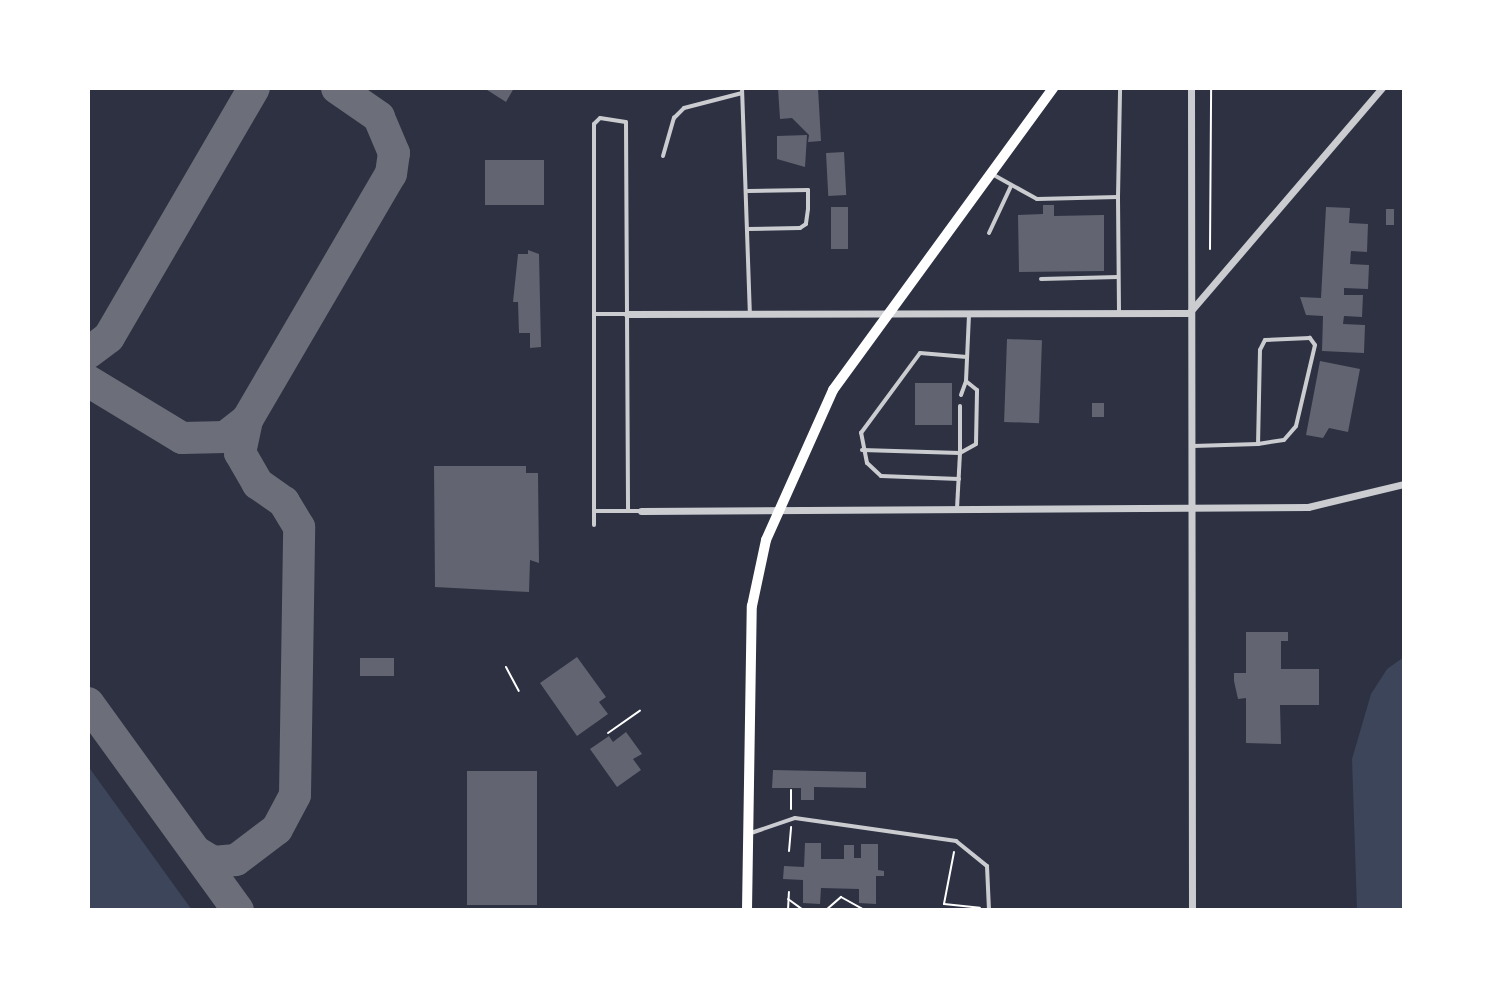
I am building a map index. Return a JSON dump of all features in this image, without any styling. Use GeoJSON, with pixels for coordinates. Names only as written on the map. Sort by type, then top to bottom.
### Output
{"type":"FeatureCollection","features":[{"type":"Feature","properties":{"kind":"main road"},"geometry":{"type":"LineString","coordinates":[[747,910],[752,606],[766,540],[833,390],[1053,88]]}},
{"type":"Feature","properties":{"kind":"street"},"geometry":{"type":"LineString","coordinates":[[1191,88],[1189,446],[1192,910]]}},
{"type":"Feature","properties":{"kind":"street"},"geometry":{"type":"LineString","coordinates":[[627,314],[1189,313],[1382,88]]}},
{"type":"Feature","properties":{"kind":"street"},"geometry":{"type":"LineString","coordinates":[[641,511],[1308,507],[1404,484]]}},
{"type":"Feature","properties":{"kind":"lane"},"geometry":{"type":"LineString","coordinates":[[1119,314],[1120,88]]}},
{"type":"Feature","properties":{"kind":"lane"},"geometry":{"type":"LineString","coordinates":[[663,156],[674,118],[684,108],[742,91],[748,191],[750,314]]}},
{"type":"Feature","properties":{"kind":"lane"},"geometry":{"type":"LineString","coordinates":[[594,525],[594,124],[600,118],[626,122],[628,511]]}},
{"type":"Feature","properties":{"kind":"lane"},"geometry":{"type":"LineString","coordinates":[[990,172],[1037,199],[1118,197]]}},
{"type":"Feature","properties":{"kind":"lane"},"geometry":{"type":"LineString","coordinates":[[989,233],[1011,186]]}},
{"type":"Feature","properties":{"kind":"lane"},"geometry":{"type":"LineString","coordinates":[[748,191],[808,190],[806,224],[800,228],[748,229]]}},
{"type":"Feature","properties":{"kind":"lane"},"geometry":{"type":"LineString","coordinates":[[1041,279],[1118,277]]}},
{"type":"Feature","properties":{"kind":"lane"},"geometry":{"type":"LineString","coordinates":[[961,395],[966,381],[969,313]]}},
{"type":"Feature","properties":{"kind":"lane"},"geometry":{"type":"LineString","coordinates":[[594,314],[627,314]]}},
{"type":"Feature","properties":{"kind":"lane"},"geometry":{"type":"LineString","coordinates":[[1189,446],[1258,444],[1284,440],[1296,426],[1315,345],[1310,338],[1265,340],[1260,350],[1258,444]]}},
{"type":"Feature","properties":{"kind":"lane"},"geometry":{"type":"LineString","coordinates":[[959,479],[881,476],[862,450],[861,433],[868,419],[920,353],[967,357]]}},
{"type":"Feature","properties":{"kind":"lane"},"geometry":{"type":"LineString","coordinates":[[862,450],[960,453],[976,444],[977,390],[966,381]]}},
{"type":"Feature","properties":{"kind":"lane"},"geometry":{"type":"LineString","coordinates":[[957,509],[960,406]]}},
{"type":"Feature","properties":{"kind":"lane"},"geometry":{"type":"LineString","coordinates":[[594,511],[641,511]]}},
{"type":"Feature","properties":{"kind":"lane"},"geometry":{"type":"LineString","coordinates":[[747,834],[795,818],[956,841],[987,866],[989,909]]}},
{"type":"Feature","properties":{"kind":"path"},"geometry":{"type":"LineString","coordinates":[[1210,249],[1211,88]]}},
{"type":"Feature","properties":{"kind":"path"},"geometry":{"type":"LineString","coordinates":[[506,667],[519,691]]}},
{"type":"Feature","properties":{"kind":"path"},"geometry":{"type":"LineString","coordinates":[[608,733],[640,711]]}},
{"type":"Feature","properties":{"kind":"path"},"geometry":{"type":"LineString","coordinates":[[956,841],[944,904],[989,909]]}},
{"type":"Feature","properties":{"kind":"path"},"geometry":{"type":"LineString","coordinates":[[788,910],[789,892]]}},
{"type":"Feature","properties":{"kind":"path"},"geometry":{"type":"LineString","coordinates":[[826,910],[841,897],[855,909],[864,910]]}},
{"type":"Feature","properties":{"kind":"path"},"geometry":{"type":"LineString","coordinates":[[788,899],[803,910]]}},
{"type":"Feature","properties":{"kind":"path"},"geometry":{"type":"LineString","coordinates":[[871,910],[877,910]]}},
{"type":"Feature","properties":{"kind":"shaded area"},"geometry":{"type":"Polygon","coordinates":[[[1404,657],[1404,910],[1357,910],[1352,759],[1371,694],[1387,669],[1404,657]]]}},
{"type":"Feature","properties":{"kind":"shaded area"},"geometry":{"type":"Polygon","coordinates":[[[88,766],[192,910],[88,910],[88,766]]]}},
{"type":"Feature","properties":{"kind":"building"},"geometry":{"type":"Polygon","coordinates":[[[484,88],[514,88],[506,102],[484,88]]]}},
{"type":"Feature","properties":{"kind":"building"},"geometry":{"type":"Polygon","coordinates":[[[778,88],[818,88],[821,141],[808,142],[809,135],[792,118],[780,119],[778,88]]]}},
{"type":"Feature","properties":{"kind":"building"},"geometry":{"type":"Polygon","coordinates":[[[807,135],[805,167],[777,159],[777,136],[807,135]]]}},
{"type":"Feature","properties":{"kind":"building"},"geometry":{"type":"Polygon","coordinates":[[[844,152],[846,195],[828,196],[826,153],[844,152]]]}},
{"type":"Feature","properties":{"kind":"building"},"geometry":{"type":"Polygon","coordinates":[[[485,160],[544,160],[544,205],[485,205],[485,160]]]}},
{"type":"Feature","properties":{"kind":"building"},"geometry":{"type":"Polygon","coordinates":[[[1043,205],[1054,205],[1054,216],[1104,215],[1104,271],[1019,272],[1018,215],[1043,214],[1043,205]]]}},
{"type":"Feature","properties":{"kind":"building"},"geometry":{"type":"Polygon","coordinates":[[[831,207],[848,207],[848,249],[831,249],[831,207]]]}},
{"type":"Feature","properties":{"kind":"building"},"geometry":{"type":"Polygon","coordinates":[[[1326,207],[1350,208],[1349,223],[1368,224],[1367,252],[1351,251],[1350,264],[1369,265],[1368,289],[1344,288],[1344,295],[1363,295],[1362,317],[1344,316],[1343,324],[1365,325],[1364,353],[1322,351],[1323,316],[1306,315],[1300,297],[1321,298],[1326,207]]]}},
{"type":"Feature","properties":{"kind":"building"},"geometry":{"type":"Polygon","coordinates":[[[1386,209],[1394,209],[1394,225],[1386,225],[1386,209]]]}},
{"type":"Feature","properties":{"kind":"building"},"geometry":{"type":"Polygon","coordinates":[[[528,250],[539,254],[541,347],[530,348],[530,333],[519,333],[518,302],[513,302],[518,254],[528,254],[528,250]]]}},
{"type":"Feature","properties":{"kind":"building"},"geometry":{"type":"Polygon","coordinates":[[[1007,339],[1042,340],[1039,423],[1004,422],[1007,339]]]}},
{"type":"Feature","properties":{"kind":"building"},"geometry":{"type":"Polygon","coordinates":[[[1320,361],[1360,369],[1348,432],[1329,428],[1323,438],[1306,435],[1320,361]]]}},
{"type":"Feature","properties":{"kind":"building"},"geometry":{"type":"Polygon","coordinates":[[[915,383],[952,383],[952,425],[915,425],[915,383]]]}},
{"type":"Feature","properties":{"kind":"building"},"geometry":{"type":"Polygon","coordinates":[[[1092,403],[1104,403],[1104,417],[1092,417],[1092,403]]]}},
{"type":"Feature","properties":{"kind":"building"},"geometry":{"type":"Polygon","coordinates":[[[434,466],[526,466],[526,473],[538,473],[539,563],[530,560],[529,592],[435,587],[434,466]]]}},
{"type":"Feature","properties":{"kind":"building"},"geometry":{"type":"Polygon","coordinates":[[[1246,632],[1288,632],[1288,641],[1281,641],[1281,669],[1319,669],[1319,705],[1280,705],[1281,744],[1246,743],[1246,698],[1238,699],[1234,673],[1246,673],[1246,632]]]}},
{"type":"Feature","properties":{"kind":"building"},"geometry":{"type":"Polygon","coordinates":[[[577,657],[606,697],[599,702],[608,714],[577,736],[540,683],[577,657]]]}},
{"type":"Feature","properties":{"kind":"building"},"geometry":{"type":"Polygon","coordinates":[[[360,658],[394,658],[394,676],[360,676],[360,658]]]}},
{"type":"Feature","properties":{"kind":"building"},"geometry":{"type":"Polygon","coordinates":[[[626,732],[642,754],[633,759],[641,770],[617,787],[590,749],[609,736],[613,742],[626,732]]]}},
{"type":"Feature","properties":{"kind":"building"},"geometry":{"type":"Polygon","coordinates":[[[773,770],[866,772],[866,788],[814,787],[814,800],[801,800],[801,788],[772,788],[773,770]]]}},
{"type":"Feature","properties":{"kind":"building"},"geometry":{"type":"Polygon","coordinates":[[[467,771],[537,771],[537,905],[467,905],[467,771]]]}},
{"type":"Feature","properties":{"kind":"building"},"geometry":{"type":"Polygon","coordinates":[[[805,843],[821,843],[821,859],[844,859],[844,845],[854,845],[854,858],[861,858],[861,844],[878,844],[878,870],[884,871],[884,876],[876,876],[876,904],[859,903],[859,889],[821,888],[820,904],[803,903],[803,880],[783,879],[784,866],[804,867],[805,843]]]}},
{"type":"Feature","properties":{"kind":"taxiway"},"geometry":{"type":"LineString","coordinates":[[88,353],[109,337],[254,88]]}},
{"type":"Feature","properties":{"kind":"taxiway"},"geometry":{"type":"LineString","coordinates":[[198,853],[213,862],[236,860],[277,829],[295,795],[299,527],[284,502],[258,484],[240,453],[247,420],[391,174],[394,153],[379,117],[337,88]]}},
{"type":"Feature","properties":{"kind":"taxiway"},"geometry":{"type":"LineString","coordinates":[[88,381],[182,438],[225,437],[247,420]]}},
{"type":"Feature","properties":{"kind":"taxiway"},"geometry":{"type":"LineString","coordinates":[[88,703],[238,910]]}}]}
